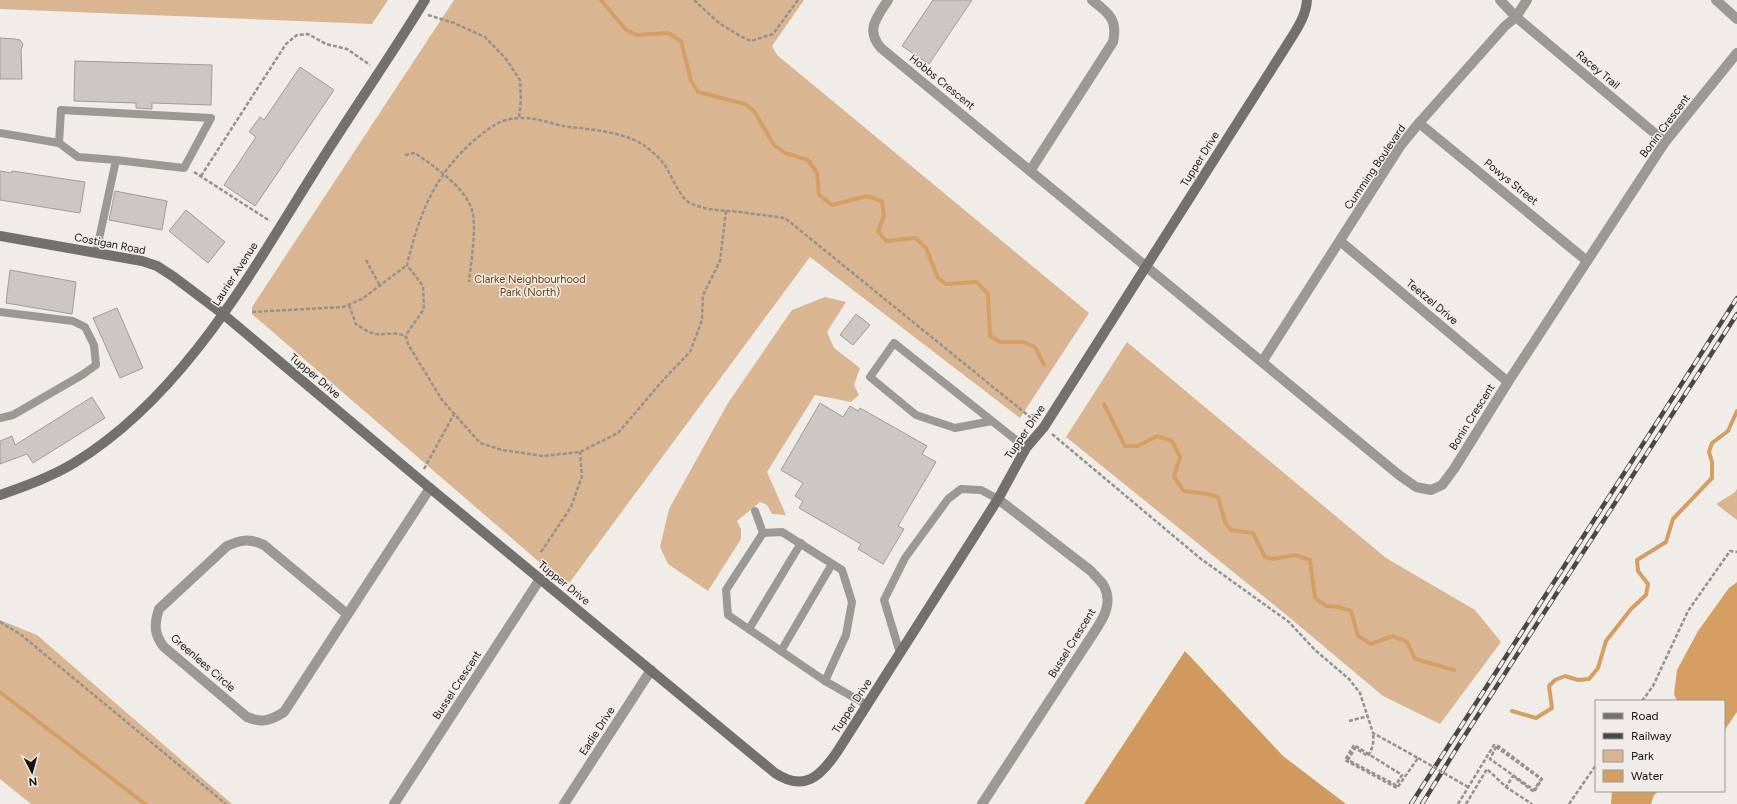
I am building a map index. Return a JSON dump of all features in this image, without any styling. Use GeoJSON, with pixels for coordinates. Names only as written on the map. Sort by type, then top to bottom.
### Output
{"type":"FeatureCollection","features":[{"type":"Feature","properties":{"kind":"street","name":"Laurier Avenue"},"geometry":{"type":"LineString","coordinates":[[0,495],[42,479],[72,464],[111,438],[151,402],[224,314],[425,0]]}},
{"type":"Feature","properties":{"kind":"street","name":"Hobbs Crescent"},"geometry":{"type":"LineString","coordinates":[[888,0],[873,26],[873,40],[1146,267]]}},
{"type":"Feature","properties":{"kind":"street"},"geometry":{"type":"LineString","coordinates":[[1030,171],[1113,42],[1116,30],[1112,21],[1107,12],[1092,0]]}},
{"type":"Feature","properties":{"kind":"street","name":"Tupper Drive"},"geometry":{"type":"LineString","coordinates":[[224,314],[419,479],[775,773],[785,779],[795,782],[806,781],[818,776],[827,767],[998,498],[1026,448],[1044,426],[1302,21],[1307,8],[1307,0]]}},
{"type":"Feature","properties":{"kind":"street","name":"Racey Trail"},"geometry":{"type":"LineString","coordinates":[[1500,0],[1516,16],[1664,142]]}},
{"type":"Feature","properties":{"kind":"street","name":"Cumming Boulevard"},"geometry":{"type":"LineString","coordinates":[[1262,362],[1401,145],[1505,26],[1516,16],[1528,0]]}},
{"type":"Feature","properties":{"kind":"street"},"geometry":{"type":"LineString","coordinates":[[1716,0],[1737,19]]}},
{"type":"Feature","properties":{"kind":"street","name":"Bonin Crescent"},"geometry":{"type":"LineString","coordinates":[[1146,267],[1399,475],[1416,487],[1430,490],[1442,484],[1454,469],[1508,382],[1664,142],[1737,53]]}},
{"type":"Feature","properties":{"kind":"street","name":"Powys Street"},"geometry":{"type":"LineString","coordinates":[[1419,123],[1587,261]]}},
{"type":"Feature","properties":{"kind":"street","name":"Costigan Road"},"geometry":{"type":"LineString","coordinates":[[0,236],[142,261],[157,266],[224,314]]}},
{"type":"Feature","properties":{"kind":"street","name":"Teetzel Drive"},"geometry":{"type":"LineString","coordinates":[[1340,241],[1508,382]]}},
{"type":"Feature","properties":{"kind":"street","name":"Greenlees Circle"},"geometry":{"type":"LineString","coordinates":[[347,614],[264,545],[255,541],[246,540],[237,541],[227,546],[159,609],[155,620],[155,632],[158,640],[164,647],[246,717],[256,721],[273,719],[284,712],[430,488]]}},
{"type":"Feature","properties":{"kind":"street","name":"Bussel Crescent"},"geometry":{"type":"LineString","coordinates":[[982,804],[1091,637],[1106,612],[1108,599],[1104,586],[1091,571],[998,498]]}},
{"type":"Feature","properties":{"kind":"street","name":"Bussel Crescent"},"geometry":{"type":"LineString","coordinates":[[394,804],[540,579]]}},
{"type":"Feature","properties":{"kind":"street","name":"Eadie Drive"},"geometry":{"type":"LineString","coordinates":[[564,804],[650,670]]}},
{"type":"Feature","properties":{"kind":"lane"},"geometry":{"type":"LineString","coordinates":[[0,133],[59,143],[78,157],[184,168],[211,118],[61,110],[59,143]]}},
{"type":"Feature","properties":{"kind":"lane"},"geometry":{"type":"LineString","coordinates":[[96,253],[116,160]]}},
{"type":"Feature","properties":{"kind":"lane"},"geometry":{"type":"LineString","coordinates":[[0,312],[73,321],[85,327],[94,345],[96,365],[82,375],[12,415],[0,418]]}},
{"type":"Feature","properties":{"kind":"lane"},"geometry":{"type":"LineString","coordinates":[[992,421],[955,428],[916,415],[870,377],[894,343],[1026,448]]}},
{"type":"Feature","properties":{"kind":"lane"},"geometry":{"type":"LineString","coordinates":[[900,653],[884,600],[905,558],[948,499],[960,489],[981,490],[998,498]]}},
{"type":"Feature","properties":{"kind":"lane"},"geometry":{"type":"LineString","coordinates":[[755,511],[763,533]]}},
{"type":"Feature","properties":{"kind":"lane"},"geometry":{"type":"LineString","coordinates":[[763,533],[782,532],[842,570],[852,602],[846,635],[825,681]]}},
{"type":"Feature","properties":{"kind":"lane"},"geometry":{"type":"LineString","coordinates":[[763,533],[726,590],[728,615],[825,681],[866,705]]}},
{"type":"Feature","properties":{"kind":"lane"},"geometry":{"type":"LineString","coordinates":[[749,629],[801,543]]}},
{"type":"Feature","properties":{"kind":"lane"},"geometry":{"type":"LineString","coordinates":[[781,651],[832,564]]}},
{"type":"Feature","properties":{"kind":"path"},"geometry":{"type":"LineString","coordinates":[[694,0],[719,23],[750,41],[773,34],[798,0]]}},
{"type":"Feature","properties":{"kind":"path"},"geometry":{"type":"LineString","coordinates":[[418,12],[454,23],[485,37],[506,59],[520,80],[521,100],[519,118]]}},
{"type":"Feature","properties":{"kind":"path"},"geometry":{"type":"LineString","coordinates":[[201,176],[286,44],[297,36],[308,34],[326,44],[347,49],[379,71]]}},
{"type":"Feature","properties":{"kind":"path"},"geometry":{"type":"LineString","coordinates":[[252,312],[343,307],[362,299],[380,286],[407,265],[412,243],[424,209],[442,175],[463,150],[496,123],[519,118],[539,118],[565,127],[623,136],[644,146],[664,163],[673,181],[688,202],[712,211],[726,211],[785,218],[1026,415],[1044,426],[1201,559],[1289,622],[1315,650],[1348,679],[1360,692],[1373,733],[1374,741],[1369,755]]}},
{"type":"Feature","properties":{"kind":"path"},"geometry":{"type":"LineString","coordinates":[[405,155],[415,153],[431,164],[456,186],[466,199],[473,213],[474,232],[469,282]]}},
{"type":"Feature","properties":{"kind":"path"},"geometry":{"type":"LineString","coordinates":[[184,168],[201,176],[280,227]]}},
{"type":"Feature","properties":{"kind":"path"},"geometry":{"type":"LineString","coordinates":[[349,305],[356,324],[364,329],[374,334],[401,333],[406,337],[408,344],[442,400],[480,443],[502,450],[543,456],[580,452],[618,433],[664,379],[690,352],[702,320],[703,295],[720,261],[726,211]]}},
{"type":"Feature","properties":{"kind":"path"},"geometry":{"type":"LineString","coordinates":[[366,260],[380,286]]}},
{"type":"Feature","properties":{"kind":"path"},"geometry":{"type":"LineString","coordinates":[[406,337],[424,309],[424,286],[407,265]]}},
{"type":"Feature","properties":{"kind":"path"},"geometry":{"type":"LineString","coordinates":[[419,479],[454,414]]}},
{"type":"Feature","properties":{"kind":"path"},"geometry":{"type":"LineString","coordinates":[[541,552],[571,507],[582,476],[580,452]]}},
{"type":"Feature","properties":{"kind":"path"},"geometry":{"type":"LineString","coordinates":[[1643,700],[1653,686],[1688,611],[1730,551],[1737,552]]}},
{"type":"Feature","properties":{"kind":"path"},"geometry":{"type":"LineString","coordinates":[[0,622],[20,634],[226,804]]}},
{"type":"Feature","properties":{"kind":"path"},"geometry":{"type":"LineString","coordinates":[[1349,721],[1368,716]]}},
{"type":"Feature","properties":{"kind":"path"},"geometry":{"type":"LineString","coordinates":[[1373,733],[1468,787]]}},
{"type":"Feature","properties":{"kind":"path"},"geometry":{"type":"LineString","coordinates":[[1369,755],[1368,756],[1355,748],[1348,760],[1396,785],[1402,774],[1354,745],[1345,760],[1398,788],[1418,758]]}},
{"type":"Feature","properties":{"kind":"path"},"geometry":{"type":"LineString","coordinates":[[1458,804],[1494,746],[1496,747],[1497,745],[1542,779],[1534,792],[1512,776],[1506,787]]}},
{"type":"Feature","properties":{"kind":"path"},"geometry":{"type":"LineString","coordinates":[[1496,747],[1541,779],[1534,790],[1490,759],[1496,747]]}},
{"type":"Feature","properties":{"kind":"path"},"geometry":{"type":"LineString","coordinates":[[1569,804],[1595,766]]}},
{"type":"Feature","properties":{"kind":"path"},"geometry":{"type":"LineString","coordinates":[[1466,804],[1487,769],[1506,787],[1532,804]]}},
{"type":"Feature","properties":{"kind":"green space"},"geometry":{"type":"Polygon","coordinates":[[[0,0],[388,0],[372,24],[0,9],[0,0]]]}},
{"type":"Feature","properties":{"kind":"green space","name":"Clarke Neighbourhood Park (North)"},"geometry":{"type":"Polygon","coordinates":[[[454,0],[804,0],[772,46],[777,55],[1089,313],[1020,418],[810,257],[567,586],[252,314],[252,307],[454,0]]]}},
{"type":"Feature","properties":{"kind":"green space"},"geometry":{"type":"Polygon","coordinates":[[[825,297],[846,302],[827,332],[834,348],[860,368],[854,385],[859,395],[851,402],[815,395],[767,472],[786,515],[772,514],[767,505],[760,502],[737,521],[741,529],[741,539],[708,591],[668,564],[660,547],[669,509],[728,403],[792,310],[825,297]]]}},
{"type":"Feature","properties":{"kind":"green space"},"geometry":{"type":"Polygon","coordinates":[[[1127,342],[1386,558],[1475,610],[1501,642],[1440,724],[1383,696],[1284,613],[1066,437],[1127,342]]]}},
{"type":"Feature","properties":{"kind":"green space"},"geometry":{"type":"Polygon","coordinates":[[[1737,489],[1737,520],[1716,504],[1734,493],[1737,489]]]}},
{"type":"Feature","properties":{"kind":"green space"},"geometry":{"type":"Polygon","coordinates":[[[0,620],[37,635],[232,804],[31,804],[0,779],[0,620]]]}},
{"type":"Feature","properties":{"kind":"shaded area"},"geometry":{"type":"Polygon","coordinates":[[[1185,651],[1283,756],[1346,804],[1084,804],[1185,651]]]}},
{"type":"Feature","properties":{"kind":"water"},"geometry":{"type":"Polygon","coordinates":[[[1737,582],[1737,712],[1725,730],[1725,700],[1677,700],[1674,694],[1677,670],[1698,631],[1729,588],[1737,582]]]}},
{"type":"Feature","properties":{"kind":"water"},"geometry":{"type":"Polygon","coordinates":[[[1612,792],[1658,792],[1654,795],[1651,804],[1611,804],[1612,792]]]}},
{"type":"Feature","properties":{"kind":"building"},"geometry":{"type":"Polygon","coordinates":[[[933,0],[972,0],[929,64],[902,46],[933,0]]]}},
{"type":"Feature","properties":{"kind":"building"},"geometry":{"type":"Polygon","coordinates":[[[0,38],[20,40],[23,44],[21,50],[22,79],[0,79],[0,38]]]}},
{"type":"Feature","properties":{"kind":"building"},"geometry":{"type":"Polygon","coordinates":[[[75,61],[212,65],[211,105],[152,103],[152,109],[136,108],[136,103],[74,101],[75,61]]]}},
{"type":"Feature","properties":{"kind":"building"},"geometry":{"type":"Polygon","coordinates":[[[300,67],[334,90],[255,206],[224,185],[256,137],[249,132],[260,117],[264,120],[300,67]]]}},
{"type":"Feature","properties":{"kind":"building"},"geometry":{"type":"Polygon","coordinates":[[[0,171],[11,173],[12,171],[85,182],[80,213],[0,200],[0,171]]]}},
{"type":"Feature","properties":{"kind":"building"},"geometry":{"type":"Polygon","coordinates":[[[115,191],[167,201],[162,230],[109,220],[115,191]]]}},
{"type":"Feature","properties":{"kind":"building"},"geometry":{"type":"Polygon","coordinates":[[[186,210],[225,242],[208,263],[169,231],[186,210]]]}},
{"type":"Feature","properties":{"kind":"building"},"geometry":{"type":"Polygon","coordinates":[[[10,270],[76,282],[72,314],[6,303],[10,270]]]}},
{"type":"Feature","properties":{"kind":"building"},"geometry":{"type":"Polygon","coordinates":[[[117,308],[143,368],[120,378],[93,318],[117,308]]]}},
{"type":"Feature","properties":{"kind":"building"},"geometry":{"type":"Polygon","coordinates":[[[856,314],[870,325],[853,345],[840,335],[856,314]]]}},
{"type":"Feature","properties":{"kind":"building"},"geometry":{"type":"Polygon","coordinates":[[[92,397],[105,418],[33,463],[27,454],[0,464],[0,441],[12,436],[15,445],[92,397]]]}},
{"type":"Feature","properties":{"kind":"building"},"geometry":{"type":"Polygon","coordinates":[[[820,403],[843,417],[850,406],[858,411],[860,408],[927,446],[922,454],[936,462],[898,526],[904,529],[883,564],[858,549],[861,544],[799,508],[803,501],[795,496],[803,483],[781,470],[820,403]]]}},
{"type":"Feature","properties":{"kind":"waterway"},"geometry":{"type":"LineString","coordinates":[[601,0],[626,30],[637,35],[668,33],[681,41],[691,81],[698,92],[745,104],[754,111],[774,145],[785,153],[808,160],[817,173],[819,195],[832,205],[867,196],[882,201],[884,216],[878,231],[886,241],[916,238],[926,248],[938,278],[946,284],[977,282],[988,294],[990,336],[1000,342],[1023,342],[1035,347],[1044,365]]}},
{"type":"Feature","properties":{"kind":"waterway"},"geometry":{"type":"LineString","coordinates":[[1104,404],[1125,446],[1138,446],[1157,436],[1172,441],[1180,457],[1174,477],[1184,491],[1208,494],[1218,497],[1225,522],[1231,530],[1253,533],[1265,557],[1273,559],[1295,555],[1310,560],[1315,598],[1326,606],[1339,607],[1351,611],[1358,636],[1371,644],[1393,636],[1407,642],[1415,659],[1454,670]]}},
{"type":"Feature","properties":{"kind":"waterway"},"geometry":{"type":"LineString","coordinates":[[1512,711],[1536,718],[1552,708],[1549,686],[1555,680],[1565,676],[1578,680],[1589,679],[1598,668],[1606,641],[1631,609],[1646,595],[1648,584],[1638,571],[1637,560],[1666,542],[1673,519],[1712,478],[1712,462],[1709,452],[1712,443],[1728,431],[1737,411]]}},
{"type":"Feature","properties":{"kind":"waterway"},"geometry":{"type":"LineString","coordinates":[[0,692],[145,804]]}},
{"type":"Feature","properties":{"kind":"railway"},"geometry":{"type":"LineString","coordinates":[[1411,804],[1737,298]]}},
{"type":"Feature","properties":{"kind":"railway"},"geometry":{"type":"LineString","coordinates":[[1422,804],[1737,314]]}}]}
